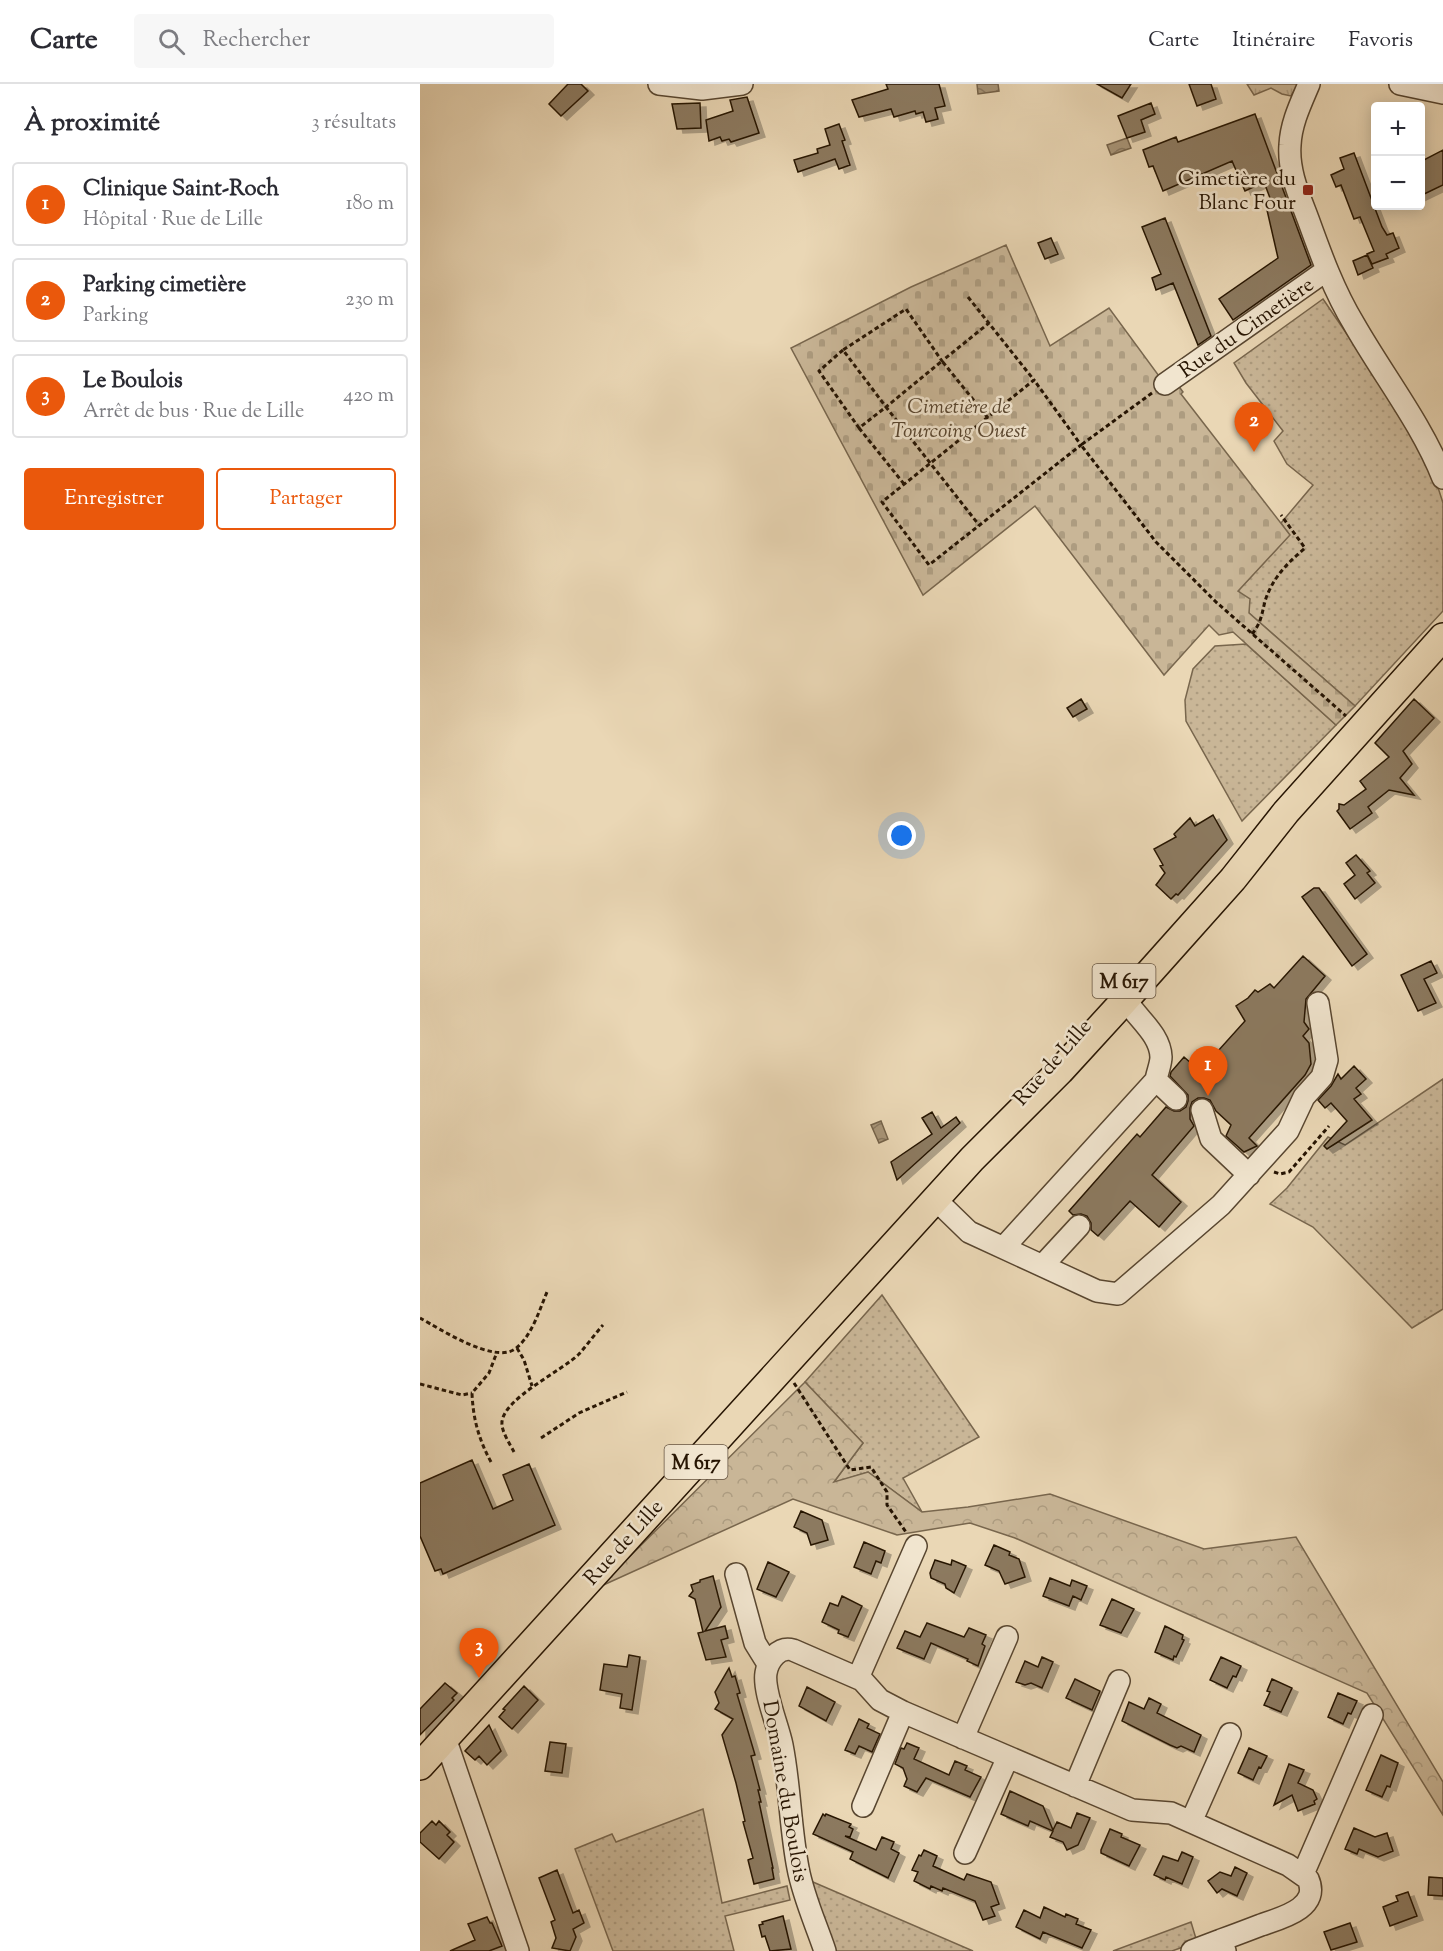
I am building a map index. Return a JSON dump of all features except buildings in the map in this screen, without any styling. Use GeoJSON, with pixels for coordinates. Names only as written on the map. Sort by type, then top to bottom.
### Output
{"type":"FeatureCollection","features":[{"type":"Feature","properties":{"kind":"main road","name":"Rue de Lille"},"geometry":{"type":"LineString","coordinates":[[420,1766],[935,1199],[1060,1071],[1125,1000],[1233,879],[1286,812],[1361,728],[1441,645]]}},
{"type":"Feature","properties":{"kind":"main road","name":"Rue de Lille"},"geometry":{"type":"LineString","coordinates":[[972,1159],[1055,1056],[1237,860],[1286,812]]}},
{"type":"Feature","properties":{"kind":"street"},"geometry":{"type":"LineString","coordinates":[[659,84],[702,89],[742,84]]}},
{"type":"Feature","properties":{"kind":"street"},"geometry":{"type":"LineString","coordinates":[[1309,84],[1293,127],[1290,157],[1298,190],[1327,270],[1347,313],[1422,434],[1443,478]]}},
{"type":"Feature","properties":{"kind":"street"},"geometry":{"type":"LineString","coordinates":[[1400,84],[1443,93]]}},
{"type":"Feature","properties":{"kind":"street","name":"Rue du Cimetière"},"geometry":{"type":"LineString","coordinates":[[1166,384],[1327,270]]}},
{"type":"Feature","properties":{"kind":"street"},"geometry":{"type":"LineString","coordinates":[[1004,1247],[1156,1080],[1161,1057],[1154,1037],[1125,1000],[1122,992],[1133,980],[1141,962]]}},
{"type":"Feature","properties":{"kind":"street"},"geometry":{"type":"LineString","coordinates":[[935,1199],[969,1232],[1097,1291],[1118,1294],[1221,1205],[1288,1131],[1304,1097],[1322,1077],[1327,1060],[1318,1003]]}},
{"type":"Feature","properties":{"kind":"street"},"geometry":{"type":"LineString","coordinates":[[1156,1080],[1176,1099]]}},
{"type":"Feature","properties":{"kind":"street"},"geometry":{"type":"LineString","coordinates":[[1202,1110],[1211,1139],[1255,1168]]}},
{"type":"Feature","properties":{"kind":"street"},"geometry":{"type":"LineString","coordinates":[[1043,1265],[1079,1226]]}},
{"type":"Feature","properties":{"kind":"street"},"geometry":{"type":"LineString","coordinates":[[858,1678],[916,1546]]}},
{"type":"Feature","properties":{"kind":"street","name":"Domaine du Boulois"},"geometry":{"type":"LineString","coordinates":[[736,1574],[755,1643],[768,1664],[766,1684],[782,1745],[797,1866],[825,1951]]}},
{"type":"Feature","properties":{"kind":"street"},"geometry":{"type":"LineString","coordinates":[[963,1738],[1007,1637]]}},
{"type":"Feature","properties":{"kind":"street"},"geometry":{"type":"LineString","coordinates":[[768,1664],[776,1653],[784,1648],[790,1648],[858,1678],[880,1700],[903,1712],[1132,1810],[1165,1812],[1191,1822],[1287,1865],[1308,1879],[1311,1890],[1306,1902],[1296,1912],[1223,1946],[1192,1951]]}},
{"type":"Feature","properties":{"kind":"street"},"geometry":{"type":"LineString","coordinates":[[1075,1786],[1119,1682]]}},
{"type":"Feature","properties":{"kind":"street"},"geometry":{"type":"LineString","coordinates":[[863,1806],[903,1712]]}},
{"type":"Feature","properties":{"kind":"street"},"geometry":{"type":"LineString","coordinates":[[1303,1874],[1372,1715]]}},
{"type":"Feature","properties":{"kind":"street"},"geometry":{"type":"LineString","coordinates":[[1191,1822],[1230,1734]]}},
{"type":"Feature","properties":{"kind":"street"},"geometry":{"type":"LineString","coordinates":[[445,1738],[518,1951]]}},
{"type":"Feature","properties":{"kind":"street"},"geometry":{"type":"LineString","coordinates":[[965,1853],[1008,1757]]}},
{"type":"Feature","properties":{"kind":"path"},"geometry":{"type":"LineString","coordinates":[[968,297],[1034,380],[1156,542],[1209,595],[1361,728]]}},
{"type":"Feature","properties":{"kind":"path"},"geometry":{"type":"LineString","coordinates":[[904,484],[859,428],[819,371],[843,350],[906,309],[942,361],[988,418]]}},
{"type":"Feature","properties":{"kind":"path"},"geometry":{"type":"LineString","coordinates":[[859,428],[989,323]]}},
{"type":"Feature","properties":{"kind":"path"},"geometry":{"type":"LineString","coordinates":[[843,350],[979,525]]}},
{"type":"Feature","properties":{"kind":"path"},"geometry":{"type":"LineString","coordinates":[[1034,380],[882,502],[929,565],[1082,445],[1166,384]]}},
{"type":"Feature","properties":{"kind":"path"},"geometry":{"type":"LineString","coordinates":[[1252,634],[1260,623],[1268,592],[1282,569],[1305,548],[1281,514]]}},
{"type":"Feature","properties":{"kind":"path"},"geometry":{"type":"LineString","coordinates":[[1255,1168],[1280,1174],[1289,1172],[1329,1126]]}},
{"type":"Feature","properties":{"kind":"path"},"geometry":{"type":"LineString","coordinates":[[420,1318],[491,1353],[510,1352],[517,1348],[530,1332],[547,1292]]}},
{"type":"Feature","properties":{"kind":"path"},"geometry":{"type":"LineString","coordinates":[[514,1452],[501,1424],[503,1417],[519,1397],[532,1386],[553,1374],[578,1354],[603,1325]]}},
{"type":"Feature","properties":{"kind":"path"},"geometry":{"type":"LineString","coordinates":[[517,1348],[524,1360],[532,1386]]}},
{"type":"Feature","properties":{"kind":"path"},"geometry":{"type":"LineString","coordinates":[[491,1462],[481,1444],[472,1412],[472,1394],[489,1373],[497,1352]]}},
{"type":"Feature","properties":{"kind":"path"},"geometry":{"type":"LineString","coordinates":[[783,1366],[850,1470],[871,1467],[887,1492],[887,1505],[916,1546]]}},
{"type":"Feature","properties":{"kind":"path"},"geometry":{"type":"LineString","coordinates":[[420,1384],[462,1395],[472,1394]]}},
{"type":"Feature","properties":{"kind":"path"},"geometry":{"type":"LineString","coordinates":[[541,1438],[579,1413],[627,1392]]}},
{"type":"Feature","properties":{"kind":"green space"},"geometry":{"type":"Polygon","coordinates":[[[1247,84],[1298,84],[1291,96],[1271,88],[1254,95],[1247,84]]]}},
{"type":"Feature","properties":{"kind":"green space","name":"Cimetière de Tourcoing Ouest"},"geometry":{"type":"Polygon","coordinates":[[[1006,245],[1050,346],[1109,308],[1167,387],[1175,381],[1183,392],[1181,394],[1290,535],[1238,591],[1250,599],[1249,613],[1355,706],[1336,725],[1233,632],[1219,635],[1209,625],[1164,675],[1035,506],[923,595],[791,348],[911,287],[1006,245]]]}},
{"type":"Feature","properties":{"kind":"green space"},"geometry":{"type":"Polygon","coordinates":[[[1323,299],[1402,415],[1434,475],[1443,503],[1443,611],[1355,706],[1249,613],[1238,591],[1289,535],[1281,523],[1313,485],[1287,464],[1274,441],[1283,431],[1246,383],[1234,363],[1323,299]]]}},
{"type":"Feature","properties":{"kind":"green space"},"geometry":{"type":"Polygon","coordinates":[[[1246,644],[1336,725],[1242,821],[1186,721],[1185,700],[1193,669],[1215,646],[1246,644]]]}},
{"type":"Feature","properties":{"kind":"green space"},"geometry":{"type":"Polygon","coordinates":[[[1443,1079],[1443,1309],[1412,1328],[1313,1227],[1270,1204],[1287,1188],[1328,1137],[1345,1145],[1443,1079]]]}},
{"type":"Feature","properties":{"kind":"green space"},"geometry":{"type":"Polygon","coordinates":[[[882,1295],[979,1437],[903,1478],[922,1512],[868,1472],[833,1483],[863,1443],[805,1382],[882,1295]]]}},
{"type":"Feature","properties":{"kind":"green space"},"geometry":{"type":"Polygon","coordinates":[[[805,1382],[863,1443],[834,1482],[868,1472],[922,1512],[1050,1494],[1204,1549],[1296,1537],[1443,1782],[1443,1815],[1367,1693],[1015,1538],[970,1523],[897,1535],[793,1499],[599,1587],[805,1382]]]}},
{"type":"Feature","properties":{"kind":"green space"},"geometry":{"type":"Polygon","coordinates":[[[703,1809],[722,1903],[787,1886],[790,1900],[725,1916],[734,1951],[613,1951],[575,1849],[612,1834],[616,1842],[703,1809]]]}},
{"type":"Feature","properties":{"kind":"green space"},"geometry":{"type":"Polygon","coordinates":[[[806,1879],[973,1951],[833,1951],[806,1879]]]}},
{"type":"Feature","properties":{"kind":"green space"},"geometry":{"type":"Polygon","coordinates":[[[1191,1922],[1197,1942],[1172,1951],[1113,1951],[1191,1922]]]}},
{"type":"Feature","properties":{"kind":"water"},"geometry":{"type":"Polygon","coordinates":[[[977,84],[998,84],[999,91],[978,94],[977,84]]]}},
{"type":"Feature","properties":{"kind":"water"},"geometry":{"type":"Polygon","coordinates":[[[1127,138],[1131,148],[1111,155],[1107,145],[1127,138]]]}},
{"type":"Feature","properties":{"kind":"water"},"geometry":{"type":"Polygon","coordinates":[[[881,1121],[888,1139],[879,1143],[871,1125],[881,1121]]]}},
{"type":"Feature","properties":{"kind":"place","name":"Cimetière du Blanc Four"},"geometry":{"type":"Point","coordinates":[1308,190]}},
{"type":"Feature","properties":{"kind":"place","name":"Parking cimetière"},"geometry":{"type":"Point","coordinates":[1254,452]}},
{"type":"Feature","properties":{"kind":"place","name":"Clinique Saint-Roch"},"geometry":{"type":"Point","coordinates":[1208,1096]}},
{"type":"Feature","properties":{"kind":"place","name":"Le Boulois"},"geometry":{"type":"Point","coordinates":[479,1678]}}]}
